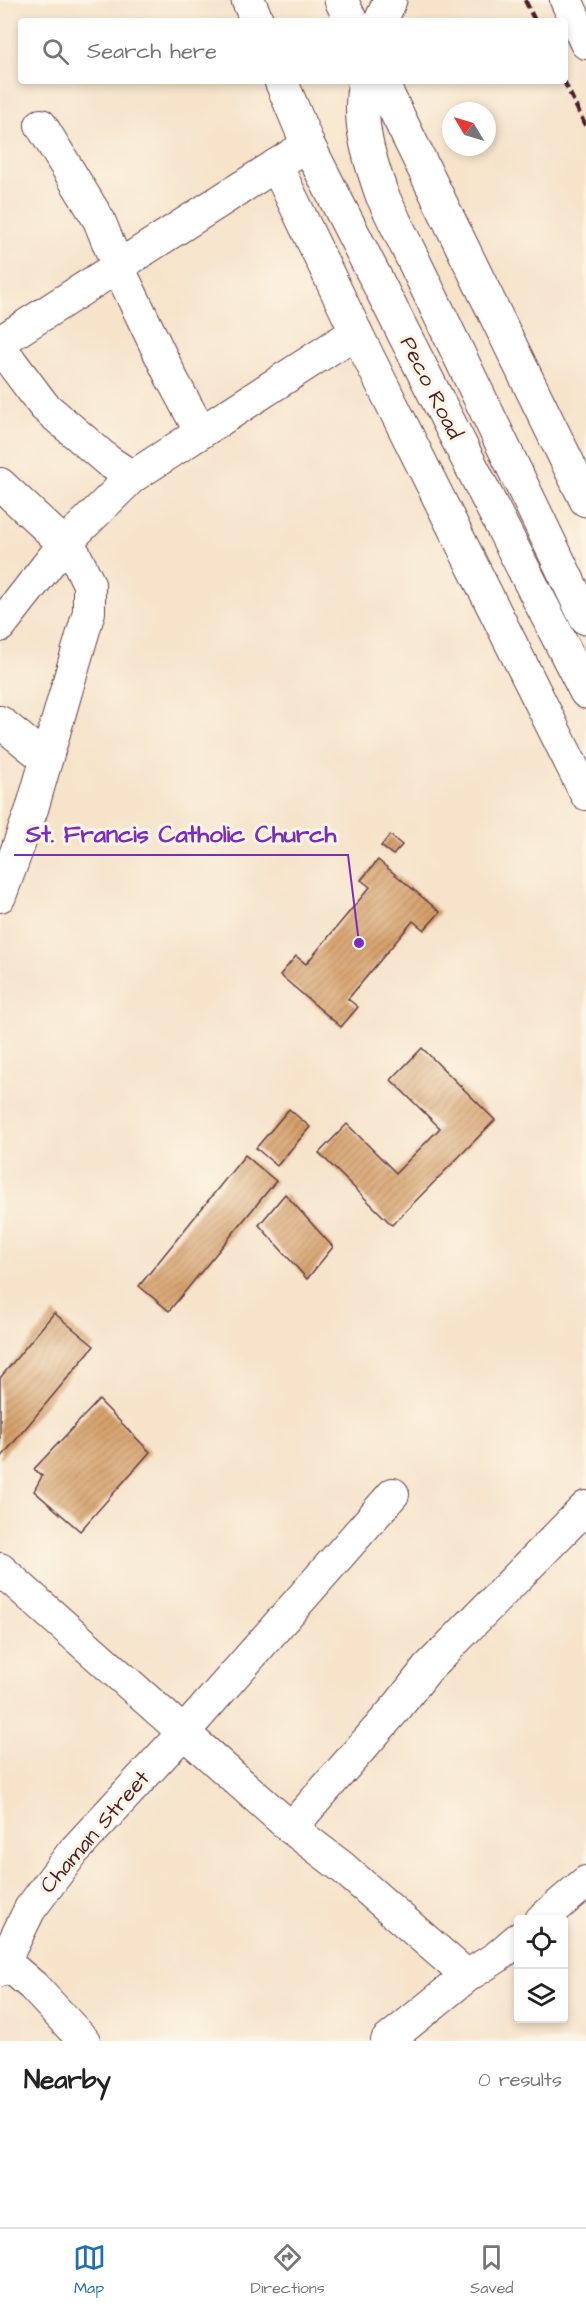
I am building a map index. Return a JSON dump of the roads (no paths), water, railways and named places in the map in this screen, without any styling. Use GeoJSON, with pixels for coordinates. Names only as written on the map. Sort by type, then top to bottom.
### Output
{"type":"FeatureCollection","features":[{"type":"Feature","properties":{"kind":"main road"},"geometry":{"type":"LineString","coordinates":[[248,0],[256,18]]}},
{"type":"Feature","properties":{"kind":"main road"},"geometry":{"type":"LineString","coordinates":[[341,0],[350,18]]}},
{"type":"Feature","properties":{"kind":"main road"},"geometry":{"type":"LineString","coordinates":[[382,18],[390,0]]}},
{"type":"Feature","properties":{"kind":"main road","name":"Peco Road"},"geometry":{"type":"LineString","coordinates":[[282,84],[308,145],[586,692]]}},
{"type":"Feature","properties":{"kind":"main road"},"geometry":{"type":"LineString","coordinates":[[364,84],[362,95],[366,147],[381,195],[586,618]]}},
{"type":"Feature","properties":{"kind":"main road"},"geometry":{"type":"LineString","coordinates":[[382,84],[586,500]]}},
{"type":"Feature","properties":{"kind":"street"},"geometry":{"type":"LineString","coordinates":[[566,0],[586,43]]}},
{"type":"Feature","properties":{"kind":"street"},"geometry":{"type":"LineString","coordinates":[[40,126],[99,220],[118,267],[200,431]]}},
{"type":"Feature","properties":{"kind":"street"},"geometry":{"type":"LineString","coordinates":[[0,342],[308,145]]}},
{"type":"Feature","properties":{"kind":"street"},"geometry":{"type":"LineString","coordinates":[[276,165],[356,332],[585,789]]}},
{"type":"Feature","properties":{"kind":"street"},"geometry":{"type":"LineString","coordinates":[[0,626],[64,544],[132,477],[356,332]]}},
{"type":"Feature","properties":{"kind":"street"},"geometry":{"type":"LineString","coordinates":[[0,347],[44,406],[108,461],[132,477]]}},
{"type":"Feature","properties":{"kind":"street"},"geometry":{"type":"LineString","coordinates":[[0,896],[9,840],[32,809],[89,612],[89,584],[74,553],[5,498]]}},
{"type":"Feature","properties":{"kind":"street"},"geometry":{"type":"LineString","coordinates":[[0,722],[46,759]]}},
{"type":"Feature","properties":{"kind":"street","name":"Chaman Street"},"geometry":{"type":"LineString","coordinates":[[2,1966],[30,1909],[73,1852],[183,1733],[393,1494]]}},
{"type":"Feature","properties":{"kind":"street"},"geometry":{"type":"LineString","coordinates":[[291,1828],[398,1706],[427,1669],[586,1507]]}},
{"type":"Feature","properties":{"kind":"street"},"geometry":{"type":"LineString","coordinates":[[0,1569],[291,1828],[342,1867],[467,1976]]}},
{"type":"Feature","properties":{"kind":"street"},"geometry":{"type":"LineString","coordinates":[[547,1915],[586,1882]]}},
{"type":"Feature","properties":{"kind":"street"},"geometry":{"type":"LineString","coordinates":[[387,2041],[467,1976],[514,1943]]}},
{"type":"Feature","properties":{"kind":"street"},"geometry":{"type":"LineString","coordinates":[[2,1966],[33,1986],[84,2041]]}},
{"type":"Feature","properties":{"kind":"railway"},"geometry":{"type":"LineString","coordinates":[[525,0],[534,18]]}},
{"type":"Feature","properties":{"kind":"railway"},"geometry":{"type":"LineString","coordinates":[[565,84],[586,127]]}},
{"type":"Feature","properties":{"kind":"place","name":"St. Francis Catholic Church"},"geometry":{"type":"Point","coordinates":[359,943]}}]}
